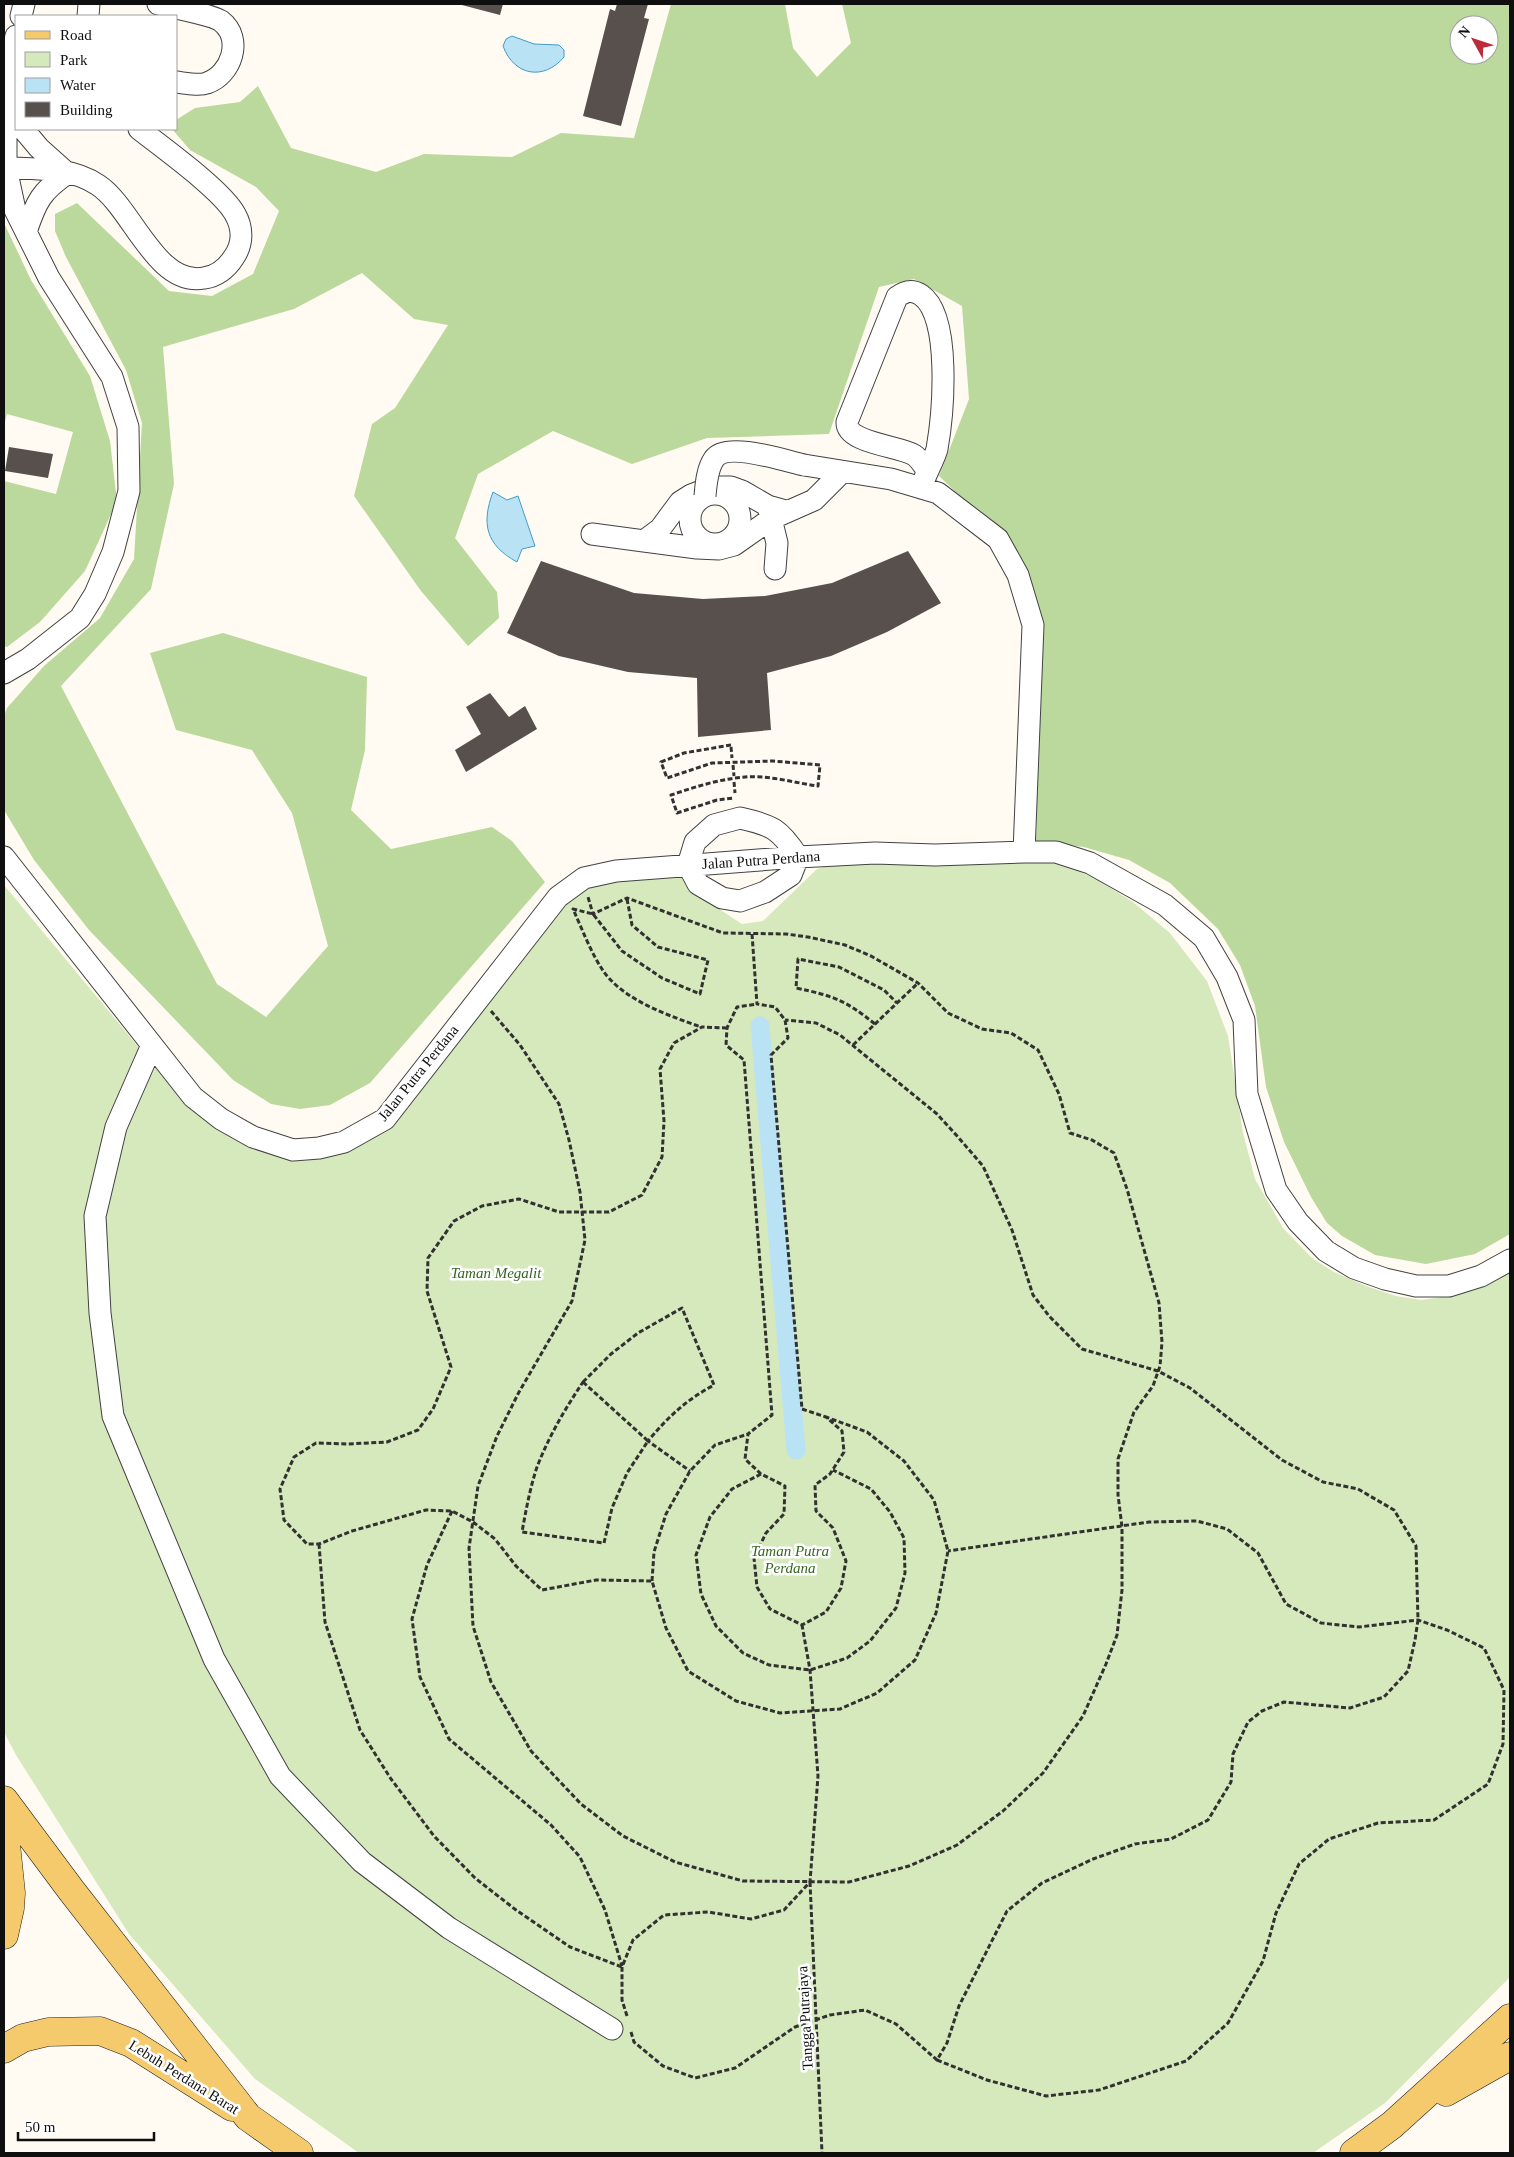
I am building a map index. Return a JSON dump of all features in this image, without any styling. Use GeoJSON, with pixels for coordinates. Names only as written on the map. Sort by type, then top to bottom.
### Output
{"type":"FeatureCollection","features":[{"type":"Feature","properties":{"kind":"main road"},"geometry":{"type":"LineString","coordinates":[[4,1800],[71,1890],[248,2117],[300,2153]]}},
{"type":"Feature","properties":{"kind":"main road"},"geometry":{"type":"LineString","coordinates":[[4,1825],[11,1893],[10,1908],[4,1934]]}},
{"type":"Feature","properties":{"kind":"main road"},"geometry":{"type":"LineString","coordinates":[[1392,2125],[1510,2018]]}},
{"type":"Feature","properties":{"kind":"main road","name":"Lebuh Perdana Barat"},"geometry":{"type":"LineString","coordinates":[[4,2049],[23,2038],[48,2032],[100,2031],[131,2043],[248,2117]]}},
{"type":"Feature","properties":{"kind":"main road"},"geometry":{"type":"LineString","coordinates":[[1354,2153],[1392,2125],[1466,2079],[1510,2056]]}},
{"type":"Feature","properties":{"kind":"street"},"geometry":{"type":"LineString","coordinates":[[158,4],[220,20],[228,28],[233,41],[230,64],[219,78],[205,84],[178,82]]}},
{"type":"Feature","properties":{"kind":"street"},"geometry":{"type":"LineString","coordinates":[[4,673],[28,659],[80,618],[95,594],[113,552],[128,491],[128,427],[112,376],[49,278],[15,210],[6,168],[11,111],[7,74],[15,40]]}},
{"type":"Feature","properties":{"kind":"street"},"geometry":{"type":"LineString","coordinates":[[24,130],[38,148],[68,173]]}},
{"type":"Feature","properties":{"kind":"street"},"geometry":{"type":"LineString","coordinates":[[6,168],[52,170],[79,175],[100,186],[118,204],[139,234],[175,273],[194,279],[214,276],[230,264],[237,253],[241,232],[235,212],[210,187],[141,130]]}},
{"type":"Feature","properties":{"kind":"street"},"geometry":{"type":"LineString","coordinates":[[26,232],[34,206],[42,194],[68,173]]}},
{"type":"Feature","properties":{"kind":"street"},"geometry":{"type":"LineString","coordinates":[[924,479],[936,450],[941,402],[942,337],[936,315],[926,299],[916,292],[906,291],[897,297],[847,422],[847,427],[850,432],[881,445],[902,450],[916,456],[924,479],[998,539],[1018,575],[1033,624],[1024,852]]}},
{"type":"Feature","properties":{"kind":"street"},"geometry":{"type":"LineString","coordinates":[[705,496],[714,458],[720,454],[742,451],[842,472],[891,479],[924,479]]}},
{"type":"Feature","properties":{"kind":"street"},"geometry":{"type":"LineString","coordinates":[[592,534],[719,550],[740,541],[775,512],[814,500],[842,472]]}},
{"type":"Feature","properties":{"kind":"street"},"geometry":{"type":"LineString","coordinates":[[644,541],[660,529],[680,502],[690,494],[712,487],[731,487],[742,491],[775,512]]}},
{"type":"Feature","properties":{"kind":"street"},"geometry":{"type":"LineString","coordinates":[[775,512],[776,568]]}},
{"type":"Feature","properties":{"kind":"street"},"geometry":{"type":"LineString","coordinates":[[4,660],[28,659]]}},
{"type":"Feature","properties":{"kind":"street"},"geometry":{"type":"LineString","coordinates":[[4,689],[28,659]]}},
{"type":"Feature","properties":{"kind":"street"},"geometry":{"type":"LineString","coordinates":[[740,818],[766,823],[786,837],[798,857],[791,875],[766,892],[740,901],[722,898],[698,884],[688,865],[695,842],[714,824],[740,818]]}},
{"type":"Feature","properties":{"kind":"street","name":"Jalan Putra Perdana"},"geometry":{"type":"LineString","coordinates":[[4,857],[193,1097],[221,1119],[253,1137],[293,1150],[319,1148],[344,1142],[384,1119],[558,897],[584,878],[616,871],[798,857],[875,853],[935,855],[1056,852],[1091,863],[1165,905],[1204,938],[1227,977],[1244,1020],[1247,1094],[1276,1190],[1298,1222],[1326,1251],[1354,1268],[1384,1279],[1416,1286],[1450,1286],[1481,1276],[1510,1260]]}},
{"type":"Feature","properties":{"kind":"street"},"geometry":{"type":"LineString","coordinates":[[152,1045],[116,1127],[95,1216],[100,1313],[113,1416],[214,1659],[280,1776],[362,1862],[450,1928],[622,2024]]}},
{"type":"Feature","properties":{"kind":"path"},"geometry":{"type":"LineString","coordinates":[[732,758],[731,746],[684,753],[662,762],[667,778],[712,763],[773,760],[820,765],[818,786],[746,777],[714,782],[670,795],[677,813],[717,800],[738,797]]}},
{"type":"Feature","properties":{"kind":"path"},"geometry":{"type":"LineString","coordinates":[[733,765],[734,776]]}},
{"type":"Feature","properties":{"kind":"path"},"geometry":{"type":"LineString","coordinates":[[734,782],[736,793]]}},
{"type":"Feature","properties":{"kind":"path"},"geometry":{"type":"LineString","coordinates":[[584,878],[593,914],[622,951],[662,978],[700,994],[708,960],[658,946],[632,925],[627,898]]}},
{"type":"Feature","properties":{"kind":"path"},"geometry":{"type":"LineString","coordinates":[[479,998],[520,1045],[559,1104],[569,1140],[582,1211],[585,1240],[572,1301],[518,1392],[497,1436],[478,1486],[469,1548],[473,1626],[492,1682],[531,1751],[581,1804],[623,1836],[675,1862],[743,1881],[849,1882],[909,1866],[957,1845],[1003,1811],[1043,1773],[1083,1716],[1117,1635],[1122,1590],[1122,1527],[1118,1495],[1118,1458],[1134,1412],[1154,1386],[1158,1371],[1162,1342],[1159,1303],[1127,1189],[1114,1153],[1092,1140],[1070,1133],[1060,1094],[1038,1050],[1011,1033],[982,1028],[948,1013],[918,983],[871,956],[845,945],[786,934],[723,933],[627,898],[593,914],[573,909],[604,972],[616,985],[656,1011],[702,1027],[727,1028]]}},
{"type":"Feature","properties":{"kind":"path"},"geometry":{"type":"LineString","coordinates":[[752,934],[757,1004]]}},
{"type":"Feature","properties":{"kind":"path"},"geometry":{"type":"LineString","coordinates":[[875,1024],[852,1005],[828,994],[796,988],[798,959],[839,967],[884,990],[897,1003]]}},
{"type":"Feature","properties":{"kind":"path"},"geometry":{"type":"LineString","coordinates":[[853,1045],[918,983]]}},
{"type":"Feature","properties":{"kind":"path"},"geometry":{"type":"LineString","coordinates":[[757,1004],[775,1007],[785,1020],[788,1038],[771,1055],[802,1409],[866,1432],[904,1461],[934,1500],[948,1551],[936,1613],[915,1660],[877,1692],[840,1709],[780,1713],[736,1701],[688,1671],[666,1628],[652,1581],[654,1552],[666,1514],[690,1472],[715,1445],[748,1434],[772,1415],[744,1060],[726,1045],[727,1028],[737,1007],[757,1004]]}},
{"type":"Feature","properties":{"kind":"path"},"geometry":{"type":"LineString","coordinates":[[785,1020],[816,1023],[840,1035],[937,1114],[983,1166],[1012,1230],[1033,1295],[1049,1316],[1082,1349],[1158,1371],[1190,1388],[1282,1460],[1323,1482],[1358,1489],[1394,1510],[1416,1546],[1418,1620],[1408,1671],[1384,1697],[1350,1708],[1284,1702],[1262,1711],[1248,1722],[1233,1754],[1231,1782],[1208,1820],[1170,1839],[1136,1844],[1093,1859],[1042,1883],[1007,1911],[959,2006],[947,2043],[937,2060]]}},
{"type":"Feature","properties":{"kind":"path"},"geometry":{"type":"LineString","coordinates":[[652,1581],[596,1580],[542,1590],[516,1566],[495,1539],[473,1522],[452,1511],[426,1510],[352,1531],[319,1544],[307,1544],[284,1520],[280,1489],[294,1457],[316,1443],[387,1442],[418,1430],[433,1409],[452,1367],[427,1291],[428,1258],[454,1221],[482,1206],[519,1199],[559,1212],[609,1212],[642,1195],[662,1156],[664,1121],[660,1069],[674,1043],[702,1027]]}},
{"type":"Feature","properties":{"kind":"path"},"geometry":{"type":"LineString","coordinates":[[682,1308],[714,1385],[691,1397],[664,1422],[648,1441],[627,1473],[612,1508],[604,1543],[522,1532],[537,1469],[549,1439],[566,1407],[584,1382],[611,1354],[638,1333],[682,1308]]}},
{"type":"Feature","properties":{"kind":"path"},"geometry":{"type":"LineString","coordinates":[[584,1382],[648,1441],[690,1472]]}},
{"type":"Feature","properties":{"kind":"path"},"geometry":{"type":"LineString","coordinates":[[748,1434],[745,1459],[761,1474],[785,1486],[784,1514],[766,1533],[754,1558],[757,1587],[770,1608],[802,1625],[826,1612],[841,1588],[846,1561],[833,1528],[816,1511],[816,1484],[833,1470],[844,1452],[842,1431],[826,1417]]}},
{"type":"Feature","properties":{"kind":"path"},"geometry":{"type":"LineString","coordinates":[[761,1474],[732,1489],[710,1517],[696,1555],[702,1594],[716,1626],[743,1653],[769,1665],[810,1670],[847,1658],[870,1641],[896,1608],[905,1573],[904,1538],[890,1512],[871,1489],[833,1470]]}},
{"type":"Feature","properties":{"kind":"path"},"geometry":{"type":"LineString","coordinates":[[452,1511],[428,1565],[412,1619],[420,1677],[449,1739],[551,1825],[580,1857],[605,1910],[622,1967],[622,2024],[634,2042],[663,2066],[695,2078],[735,2068],[795,2027],[830,2015],[865,2010],[896,2024],[937,2060],[987,2080],[1046,2096],[1099,2090],[1186,2061],[1228,2023],[1263,1961],[1276,1913],[1299,1864],[1329,1839],[1337,1836],[1378,1823],[1434,1820],[1488,1784],[1503,1744],[1504,1690],[1484,1648],[1447,1630],[1418,1620],[1359,1627],[1321,1623],[1286,1604],[1258,1553],[1227,1529],[1197,1521],[1150,1522],[948,1551]]}},
{"type":"Feature","properties":{"kind":"path"},"geometry":{"type":"LineString","coordinates":[[319,1544],[325,1622],[360,1730],[391,1779],[434,1836],[475,1878],[516,1910],[570,1947],[622,1967]]}},
{"type":"Feature","properties":{"kind":"path","name":"Tangga Putrajaya"},"geometry":{"type":"LineString","coordinates":[[802,1625],[810,1670],[818,1776],[810,1882],[822,2153]]}},
{"type":"Feature","properties":{"kind":"path"},"geometry":{"type":"LineString","coordinates":[[622,1967],[633,1940],[664,1915],[708,1912],[751,1919],[784,1910],[810,1882]]}},
{"type":"Feature","properties":{"kind":"green space"},"geometry":{"type":"Polygon","coordinates":[[[671,4],[785,4],[793,48],[817,77],[851,43],[842,4],[1510,4],[1510,1234],[1475,1254],[1426,1264],[1375,1255],[1342,1236],[1327,1223],[1311,1197],[1284,1142],[1266,1087],[1255,1006],[1240,965],[1218,929],[1170,883],[1129,860],[1084,847],[1036,841],[1041,632],[1001,535],[939,476],[969,399],[962,306],[914,279],[879,287],[829,434],[707,438],[632,464],[553,431],[478,474],[455,538],[497,592],[499,618],[468,646],[421,591],[354,496],[372,424],[395,408],[448,325],[414,319],[362,273],[294,309],[163,347],[174,484],[151,589],[61,686],[217,984],[266,1017],[328,946],[292,813],[252,750],[176,730],[150,653],[223,633],[367,677],[365,750],[351,810],[391,849],[492,827],[512,841],[545,882],[370,1083],[330,1105],[300,1109],[271,1104],[233,1080],[89,930],[34,860],[4,810],[4,716],[7,708],[44,666],[100,618],[134,559],[142,423],[126,370],[66,257],[55,231],[55,214],[77,203],[169,291],[212,296],[253,274],[279,211],[256,187],[190,150],[173,130],[178,130],[178,119],[195,108],[240,102],[258,86],[291,148],[376,172],[424,154],[512,157],[561,133],[634,138],[671,4]]]}},
{"type":"Feature","properties":{"kind":"green space"},"geometry":{"type":"Polygon","coordinates":[[[4,223],[31,280],[90,376],[110,441],[117,501],[85,571],[40,622],[7,647],[4,646],[4,481],[56,494],[73,432],[7,414],[4,426],[4,223]]]}},
{"type":"Feature","properties":{"kind":"green space","name":"Taman Putra Perdana"},"geometry":{"type":"Polygon","coordinates":[[[843,861],[1025,861],[1063,864],[1098,880],[1133,902],[1170,933],[1207,981],[1228,1036],[1243,1133],[1255,1179],[1283,1228],[1312,1258],[1334,1272],[1366,1286],[1396,1296],[1421,1300],[1450,1296],[1481,1287],[1510,1273],[1510,1977],[1385,2103],[1313,2153],[359,2153],[255,2079],[129,1934],[16,1755],[4,1732],[4,885],[180,1097],[236,1140],[271,1153],[371,1134],[546,920],[593,883],[667,871],[686,878],[702,890],[722,911],[742,924],[763,921],[817,869],[843,861]]]}},
{"type":"Feature","properties":{"kind":"water"},"geometry":{"type":"Polygon","coordinates":[[[512,36],[534,44],[559,45],[564,50],[564,57],[548,70],[530,72],[522,69],[514,64],[503,46],[506,39],[512,36]]]}},
{"type":"Feature","properties":{"kind":"water"},"geometry":{"type":"Polygon","coordinates":[[[493,492],[507,500],[518,496],[535,546],[522,549],[517,562],[498,548],[489,533],[487,514],[493,492]]]}},
{"type":"Feature","properties":{"kind":"building"},"geometry":{"type":"Polygon","coordinates":[[[458,4],[503,4],[500,15],[458,4]]]}},
{"type":"Feature","properties":{"kind":"building"},"geometry":{"type":"Polygon","coordinates":[[[617,4],[648,4],[644,18],[649,19],[621,126],[583,116],[610,9],[615,11],[617,4]]]}},
{"type":"Feature","properties":{"kind":"building"},"geometry":{"type":"Polygon","coordinates":[[[9,447],[53,454],[48,478],[5,471],[9,447]]]}},
{"type":"Feature","properties":{"kind":"building"},"geometry":{"type":"Polygon","coordinates":[[[908,551],[941,603],[887,632],[831,656],[767,673],[771,730],[698,737],[697,678],[628,672],[559,656],[507,633],[541,561],[634,593],[703,599],[765,596],[832,583],[908,551]]]}},
{"type":"Feature","properties":{"kind":"building"},"geometry":{"type":"Polygon","coordinates":[[[490,693],[509,717],[525,706],[537,729],[466,772],[455,750],[481,734],[466,707],[490,693]]]}},
{"type":"Feature","properties":{"kind":"waterway"},"geometry":{"type":"LineString","coordinates":[[760,1026],[796,1450]]}},
{"type":"Feature","properties":{"kind":"park label","name":"Taman Megalit"},"geometry":{"type":"Point","coordinates":[496,1273]}}]}
